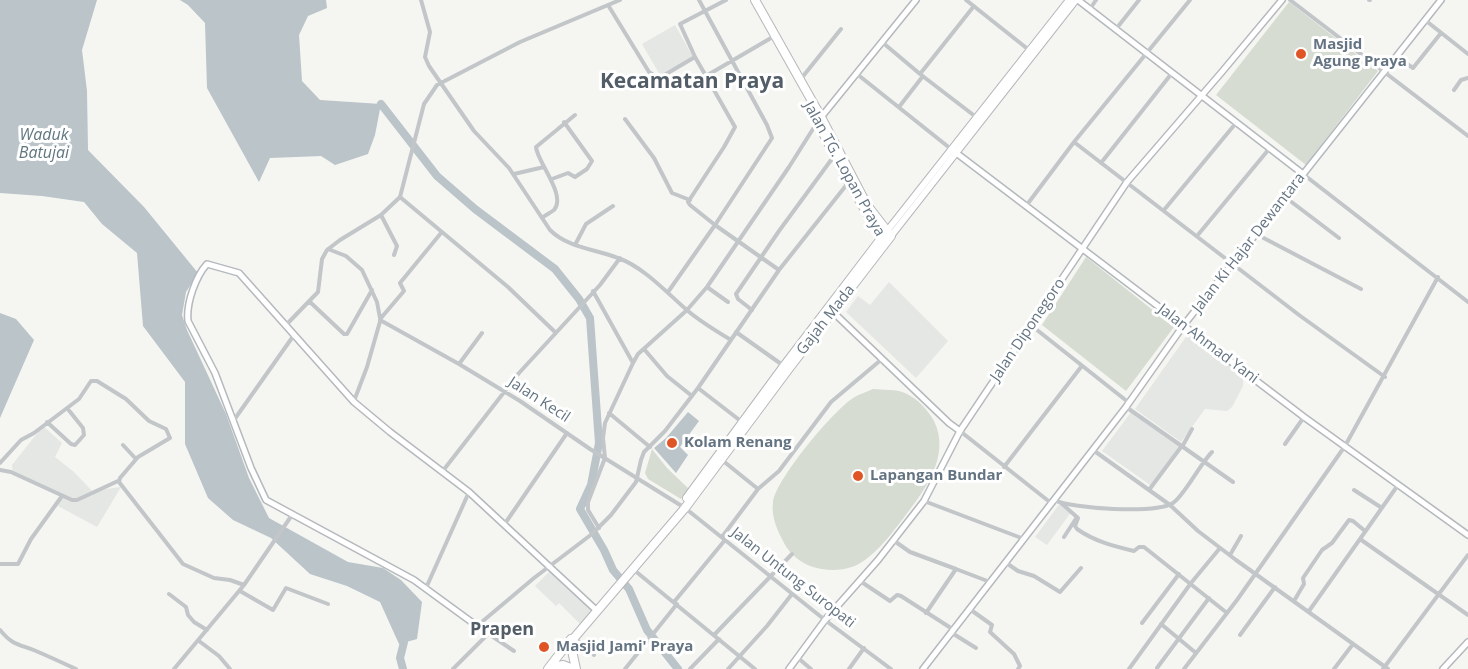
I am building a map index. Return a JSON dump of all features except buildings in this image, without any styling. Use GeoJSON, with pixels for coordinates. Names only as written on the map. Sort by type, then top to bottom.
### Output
{"type":"FeatureCollection","features":[{"type":"Feature","properties":{"kind":"highway","name":"Jalan TG. Lopan Praya"},"geometry":{"type":"LineString","coordinates":[[750,0],[886,237]]}},
{"type":"Feature","properties":{"kind":"highway","name":"Jalan TG. Lopan Praya"},"geometry":{"type":"LineString","coordinates":[[755,0],[800,81],[849,183],[886,237]]}},
{"type":"Feature","properties":{"kind":"highway","name":"Gajah Mada"},"geometry":{"type":"LineString","coordinates":[[683,507],[745,423],[833,312],[886,237]]}},
{"type":"Feature","properties":{"kind":"highway","name":"Gajah Mada"},"geometry":{"type":"LineString","coordinates":[[619,583],[630,573],[721,460],[784,366],[886,237]]}},
{"type":"Feature","properties":{"kind":"highway"},"geometry":{"type":"LineString","coordinates":[[548,669],[595,609],[619,583]]}},
{"type":"Feature","properties":{"kind":"highway"},"geometry":{"type":"LineString","coordinates":[[548,669],[563,665],[575,669],[571,646],[574,638],[619,583]]}},
{"type":"Feature","properties":{"kind":"main road","name":"Gajah Mada"},"geometry":{"type":"LineString","coordinates":[[954,151],[977,117],[1005,86],[1029,50],[1069,0]]}},
{"type":"Feature","properties":{"kind":"main road","name":"Gajah Mada"},"geometry":{"type":"LineString","coordinates":[[886,237],[1005,86],[1077,0]]}},
{"type":"Feature","properties":{"kind":"street"},"geometry":{"type":"LineString","coordinates":[[421,0],[430,32],[426,60],[474,131],[503,159],[555,234],[574,245],[620,258],[730,340]]}},
{"type":"Feature","properties":{"kind":"street"},"geometry":{"type":"LineString","coordinates":[[285,325],[310,302],[319,290],[322,259],[328,249],[381,215],[400,197],[426,100],[441,82],[519,42],[620,0]]}},
{"type":"Feature","properties":{"kind":"street"},"geometry":{"type":"LineString","coordinates":[[668,292],[772,138],[699,0]]}},
{"type":"Feature","properties":{"kind":"street"},"geometry":{"type":"LineString","coordinates":[[726,0],[679,24],[735,129],[690,200],[690,205],[714,225],[779,270]]}},
{"type":"Feature","properties":{"kind":"street"},"geometry":{"type":"LineString","coordinates":[[598,529],[588,505],[603,457],[603,438],[609,413],[633,363],[644,349],[687,310],[707,287],[819,119],[916,0]]}},
{"type":"Feature","properties":{"kind":"street"},"geometry":{"type":"LineString","coordinates":[[966,0],[1029,50]]}},
{"type":"Feature","properties":{"kind":"street"},"geometry":{"type":"LineString","coordinates":[[1077,0],[1468,302]]}},
{"type":"Feature","properties":{"kind":"street"},"geometry":{"type":"LineString","coordinates":[[1090,9],[1096,0]]}},
{"type":"Feature","properties":{"kind":"street"},"geometry":{"type":"LineString","coordinates":[[1116,29],[1139,0]]}},
{"type":"Feature","properties":{"kind":"street"},"geometry":{"type":"LineString","coordinates":[[1026,206],[1074,142],[1190,0]]}},
{"type":"Feature","properties":{"kind":"street","name":"Jalan Diponegoro"},"geometry":{"type":"LineString","coordinates":[[789,669],[825,620],[924,501],[960,431],[1032,327],[1081,248],[1126,182],[1282,0]]}},
{"type":"Feature","properties":{"kind":"street"},"geometry":{"type":"LineString","coordinates":[[1290,0],[1468,136]]}},
{"type":"Feature","properties":{"kind":"street","name":"Jalan Ki Hajar Dewantara"},"geometry":{"type":"LineString","coordinates":[[923,669],[971,610],[1005,562],[1127,405],[1183,326],[1441,0]]}},
{"type":"Feature","properties":{"kind":"street"},"geometry":{"type":"LineString","coordinates":[[608,5],[652,75],[661,77],[695,57]]}},
{"type":"Feature","properties":{"kind":"street"},"geometry":{"type":"LineString","coordinates":[[899,107],[974,6]]}},
{"type":"Feature","properties":{"kind":"street"},"geometry":{"type":"LineString","coordinates":[[1425,20],[1468,54]]}},
{"type":"Feature","properties":{"kind":"street"},"geometry":{"type":"LineString","coordinates":[[800,81],[841,29]]}},
{"type":"Feature","properties":{"kind":"street"},"geometry":{"type":"LineString","coordinates":[[1397,57],[1413,68],[1441,33]]}},
{"type":"Feature","properties":{"kind":"street"},"geometry":{"type":"LineString","coordinates":[[706,76],[771,38]]}},
{"type":"Feature","properties":{"kind":"street"},"geometry":{"type":"LineString","coordinates":[[882,42],[977,117]]}},
{"type":"Feature","properties":{"kind":"street"},"geometry":{"type":"LineString","coordinates":[[1101,163],[1172,73]]}},
{"type":"Feature","properties":{"kind":"street"},"geometry":{"type":"LineString","coordinates":[[857,74],[954,151]]}},
{"type":"Feature","properties":{"kind":"street"},"geometry":{"type":"LineString","coordinates":[[1454,90],[1461,80],[1468,78]]}},
{"type":"Feature","properties":{"kind":"street"},"geometry":{"type":"LineString","coordinates":[[542,218],[556,205],[552,179],[536,147],[575,115]]}},
{"type":"Feature","properties":{"kind":"street"},"geometry":{"type":"LineString","coordinates":[[625,118],[654,158],[672,193],[690,200]]}},
{"type":"Feature","properties":{"kind":"street"},"geometry":{"type":"LineString","coordinates":[[552,179],[568,173],[575,177],[587,169],[592,160],[564,122]]}},
{"type":"Feature","properties":{"kind":"street"},"geometry":{"type":"LineString","coordinates":[[1164,210],[1236,123]]}},
{"type":"Feature","properties":{"kind":"street"},"geometry":{"type":"LineString","coordinates":[[1074,142],[1299,315],[1384,376]]}},
{"type":"Feature","properties":{"kind":"street"},"geometry":{"type":"LineString","coordinates":[[1197,236],[1269,148]]}},
{"type":"Feature","properties":{"kind":"street","name":"Jalan Ahmad Yani"},"geometry":{"type":"LineString","coordinates":[[954,151],[1304,417],[1468,535]]}},
{"type":"Feature","properties":{"kind":"street"},"geometry":{"type":"LineString","coordinates":[[752,310],[736,295],[760,257],[835,156]]}},
{"type":"Feature","properties":{"kind":"street"},"geometry":{"type":"LineString","coordinates":[[514,174],[544,166]]}},
{"type":"Feature","properties":{"kind":"street"},"geometry":{"type":"LineString","coordinates":[[477,626],[549,565],[598,529],[627,496],[638,478],[642,455],[666,431],[779,270],[849,183]]}},
{"type":"Feature","properties":{"kind":"street"},"geometry":{"type":"LineString","coordinates":[[400,197],[508,287],[555,332]]}},
{"type":"Feature","properties":{"kind":"street"},"geometry":{"type":"LineString","coordinates":[[1285,197],[1339,238]]}},
{"type":"Feature","properties":{"kind":"street"},"geometry":{"type":"LineString","coordinates":[[574,245],[586,224],[613,206]]}},
{"type":"Feature","properties":{"kind":"street"},"geometry":{"type":"LineString","coordinates":[[381,215],[397,246],[394,255]]}},
{"type":"Feature","properties":{"kind":"street"},"geometry":{"type":"LineString","coordinates":[[380,319],[404,292],[400,283],[441,233]]}},
{"type":"Feature","properties":{"kind":"street"},"geometry":{"type":"LineString","coordinates":[[1256,234],[1361,289]]}},
{"type":"Feature","properties":{"kind":"street"},"geometry":{"type":"LineString","coordinates":[[328,249],[351,260],[362,270],[378,305],[380,319],[367,367],[354,402]]}},
{"type":"Feature","properties":{"kind":"street"},"geometry":{"type":"LineString","coordinates":[[442,472],[504,391],[620,258]]}},
{"type":"Feature","properties":{"kind":"street"},"geometry":{"type":"LineString","coordinates":[[514,651],[426,588],[268,502],[262,495],[215,373],[188,318],[190,302],[203,268],[209,263],[238,272],[354,402],[469,492],[595,609]]}},
{"type":"Feature","properties":{"kind":"street"},"geometry":{"type":"LineString","coordinates":[[1184,669],[1227,613],[1345,446],[1438,278]]}},
{"type":"Feature","properties":{"kind":"street"},"geometry":{"type":"LineString","coordinates":[[707,287],[728,302]]}},
{"type":"Feature","properties":{"kind":"street"},"geometry":{"type":"LineString","coordinates":[[310,302],[344,334],[347,334],[372,290]]}},
{"type":"Feature","properties":{"kind":"street"},"geometry":{"type":"LineString","coordinates":[[593,291],[633,363]]}},
{"type":"Feature","properties":{"kind":"street"},"geometry":{"type":"LineString","coordinates":[[833,312],[949,423],[1053,502],[1095,508],[1170,505],[1180,497],[1203,461],[1212,452]]}},
{"type":"Feature","properties":{"kind":"street","name":"Jalan Kecil"},"geometry":{"type":"LineString","coordinates":[[380,319],[504,391],[590,449],[683,507]]}},
{"type":"Feature","properties":{"kind":"street"},"geometry":{"type":"LineString","coordinates":[[1032,327],[1127,405],[1233,482]]}},
{"type":"Feature","properties":{"kind":"street"},"geometry":{"type":"LineString","coordinates":[[736,332],[784,366]]}},
{"type":"Feature","properties":{"kind":"street"},"geometry":{"type":"LineString","coordinates":[[459,364],[482,333]]}},
{"type":"Feature","properties":{"kind":"street"},"geometry":{"type":"LineString","coordinates":[[234,420],[294,335]]}},
{"type":"Feature","properties":{"kind":"street"},"geometry":{"type":"LineString","coordinates":[[644,349],[667,376],[692,396]]}},
{"type":"Feature","properties":{"kind":"street"},"geometry":{"type":"LineString","coordinates":[[625,669],[758,489],[779,471],[831,402],[883,358]]}},
{"type":"Feature","properties":{"kind":"street"},"geometry":{"type":"LineString","coordinates":[[1004,467],[1081,367]]}},
{"type":"Feature","properties":{"kind":"street"},"geometry":{"type":"LineString","coordinates":[[0,463],[21,440],[79,399],[94,380],[123,397],[149,422],[166,429],[170,437],[136,459],[118,481],[75,501],[11,472],[0,470]]}},
{"type":"Feature","properties":{"kind":"street"},"geometry":{"type":"LineString","coordinates":[[698,388],[745,423]]}},
{"type":"Feature","properties":{"kind":"street"},"geometry":{"type":"LineString","coordinates":[[47,422],[71,444],[80,442],[84,435],[83,428],[67,408]]}},
{"type":"Feature","properties":{"kind":"street"},"geometry":{"type":"LineString","coordinates":[[609,413],[650,447]]}},
{"type":"Feature","properties":{"kind":"street"},"geometry":{"type":"LineString","coordinates":[[1285,444],[1304,417]]}},
{"type":"Feature","properties":{"kind":"street"},"geometry":{"type":"LineString","coordinates":[[1149,490],[1182,447],[1192,429]]}},
{"type":"Feature","properties":{"kind":"street"},"geometry":{"type":"LineString","coordinates":[[504,525],[567,433]]}},
{"type":"Feature","properties":{"kind":"street"},"geometry":{"type":"LineString","coordinates":[[123,444],[136,459]]}},
{"type":"Feature","properties":{"kind":"street"},"geometry":{"type":"LineString","coordinates":[[1092,450],[1170,505],[1220,548],[1385,668],[1468,555]]}},
{"type":"Feature","properties":{"kind":"street"},"geometry":{"type":"LineString","coordinates":[[721,460],[758,489]]}},
{"type":"Feature","properties":{"kind":"street"},"geometry":{"type":"LineString","coordinates":[[118,481],[183,564],[214,578],[244,585]]}},
{"type":"Feature","properties":{"kind":"street"},"geometry":{"type":"LineString","coordinates":[[1309,611],[1398,485]]}},
{"type":"Feature","properties":{"kind":"street"},"geometry":{"type":"LineString","coordinates":[[1354,490],[1382,508]]}},
{"type":"Feature","properties":{"kind":"street"},"geometry":{"type":"LineString","coordinates":[[426,588],[469,492]]}},
{"type":"Feature","properties":{"kind":"street"},"geometry":{"type":"LineString","coordinates":[[0,564],[14,566],[18,564],[30,541],[62,496]]}},
{"type":"Feature","properties":{"kind":"street"},"geometry":{"type":"LineString","coordinates":[[924,501],[1024,539]]}},
{"type":"Feature","properties":{"kind":"street"},"geometry":{"type":"LineString","coordinates":[[1061,503],[1079,519],[1075,527],[1088,536],[1133,551],[1143,547],[1227,613]]}},
{"type":"Feature","properties":{"kind":"street","name":"Jalan Untung Suropati"},"geometry":{"type":"LineString","coordinates":[[683,507],[825,620],[891,669]]}},
{"type":"Feature","properties":{"kind":"street"},"geometry":{"type":"LineString","coordinates":[[174,669],[240,591],[292,515]]}},
{"type":"Feature","properties":{"kind":"street"},"geometry":{"type":"LineString","coordinates":[[1064,537],[1077,517]]}},
{"type":"Feature","properties":{"kind":"street"},"geometry":{"type":"LineString","coordinates":[[1294,601],[1304,585],[1303,578],[1308,568],[1322,550],[1332,543],[1349,520],[1365,531]]}},
{"type":"Feature","properties":{"kind":"street"},"geometry":{"type":"LineString","coordinates":[[1230,555],[1241,536]]}},
{"type":"Feature","properties":{"kind":"street"},"geometry":{"type":"LineString","coordinates":[[1360,539],[1468,615]]}},
{"type":"Feature","properties":{"kind":"street"},"geometry":{"type":"LineString","coordinates":[[893,540],[910,552],[990,583]]}},
{"type":"Feature","properties":{"kind":"street"},"geometry":{"type":"LineString","coordinates":[[1129,669],[1191,583],[1220,548]]}},
{"type":"Feature","properties":{"kind":"street"},"geometry":{"type":"LineString","coordinates":[[690,669],[792,554]]}},
{"type":"Feature","properties":{"kind":"street"},"geometry":{"type":"LineString","coordinates":[[1005,562],[1060,592],[1081,568]]}},
{"type":"Feature","properties":{"kind":"street"},"geometry":{"type":"LineString","coordinates":[[926,613],[956,569]]}},
{"type":"Feature","properties":{"kind":"street"},"geometry":{"type":"LineString","coordinates":[[630,573],[675,603],[755,669]]}},
{"type":"Feature","properties":{"kind":"street"},"geometry":{"type":"LineString","coordinates":[[1142,623],[1179,574]]}},
{"type":"Feature","properties":{"kind":"street"},"geometry":{"type":"LineString","coordinates":[[860,580],[891,601],[898,595],[976,648]]}},
{"type":"Feature","properties":{"kind":"street"},"geometry":{"type":"LineString","coordinates":[[1240,635],[1275,587]]}},
{"type":"Feature","properties":{"kind":"street"},"geometry":{"type":"LineString","coordinates":[[240,591],[273,610],[285,588],[328,604]]}},
{"type":"Feature","properties":{"kind":"street"},"geometry":{"type":"LineString","coordinates":[[169,594],[186,607],[188,615],[194,622],[207,630]]}},
{"type":"Feature","properties":{"kind":"street"},"geometry":{"type":"LineString","coordinates":[[728,669],[792,594]]}},
{"type":"Feature","properties":{"kind":"street"},"geometry":{"type":"LineString","coordinates":[[1157,668],[1209,598]]}},
{"type":"Feature","properties":{"kind":"street"},"geometry":{"type":"LineString","coordinates":[[971,610],[992,625],[990,632],[1014,654],[1020,665],[1018,669]]}},
{"type":"Feature","properties":{"kind":"street"},"geometry":{"type":"LineString","coordinates":[[1161,624],[1196,653]]}},
{"type":"Feature","properties":{"kind":"street"},"geometry":{"type":"LineString","coordinates":[[0,630],[20,647],[33,650],[76,669]]}},
{"type":"Feature","properties":{"kind":"street"},"geometry":{"type":"LineString","coordinates":[[453,669],[489,633]]}},
{"type":"Feature","properties":{"kind":"street"},"geometry":{"type":"LineString","coordinates":[[574,638],[594,655]]}},
{"type":"Feature","properties":{"kind":"street"},"geometry":{"type":"LineString","coordinates":[[199,641],[219,656],[230,669]]}},
{"type":"Feature","properties":{"kind":"street"},"geometry":{"type":"LineString","coordinates":[[1443,669],[1468,642]]}},
{"type":"Feature","properties":{"kind":"street"},"geometry":{"type":"LineString","coordinates":[[1334,669],[1353,644]]}},
{"type":"Feature","properties":{"kind":"street"},"geometry":{"type":"LineString","coordinates":[[849,669],[864,648]]}},
{"type":"Feature","properties":{"kind":"street"},"geometry":{"type":"LineString","coordinates":[[798,658],[811,669]]}},
{"type":"Feature","properties":{"kind":"shaded area"},"geometry":{"type":"Polygon","coordinates":[[[1289,2],[1378,71],[1306,165],[1216,95],[1289,2]]]}},
{"type":"Feature","properties":{"kind":"shaded area"},"geometry":{"type":"Polygon","coordinates":[[[675,25],[693,57],[660,75],[642,44],[675,25]]]}},
{"type":"Feature","properties":{"kind":"shaded area"},"geometry":{"type":"Polygon","coordinates":[[[1086,257],[1174,327],[1126,391],[1042,325],[1086,257]]]}},
{"type":"Feature","properties":{"kind":"shaded area"},"geometry":{"type":"Polygon","coordinates":[[[889,282],[948,341],[916,378],[846,312],[858,296],[870,305],[889,282]]]}},
{"type":"Feature","properties":{"kind":"shaded area"},"geometry":{"type":"Polygon","coordinates":[[[1188,334],[1243,375],[1243,386],[1232,407],[1227,411],[1205,409],[1181,442],[1135,409],[1188,334]]]}},
{"type":"Feature","properties":{"kind":"shaded area","name":"Lapangan Bundar"},"geometry":{"type":"Polygon","coordinates":[[[873,389],[894,390],[910,395],[918,401],[934,421],[938,434],[938,459],[920,495],[874,553],[853,567],[827,570],[810,566],[790,551],[779,532],[773,512],[776,491],[794,462],[832,416],[853,398],[873,389]]]}},
{"type":"Feature","properties":{"kind":"shaded area"},"geometry":{"type":"Polygon","coordinates":[[[1132,411],[1180,445],[1153,487],[1102,451],[1132,411]]]}},
{"type":"Feature","properties":{"kind":"shaded area"},"geometry":{"type":"Polygon","coordinates":[[[43,426],[62,443],[55,457],[74,472],[92,491],[121,487],[97,527],[58,506],[62,495],[13,475],[12,465],[43,426]]]}},
{"type":"Feature","properties":{"kind":"shaded area"},"geometry":{"type":"Polygon","coordinates":[[[652,449],[667,468],[689,489],[681,499],[648,479],[645,473],[652,449]]]}},
{"type":"Feature","properties":{"kind":"shaded area"},"geometry":{"type":"Polygon","coordinates":[[[1061,502],[1072,511],[1047,545],[1035,537],[1061,502]]]}},
{"type":"Feature","properties":{"kind":"shaded area"},"geometry":{"type":"Polygon","coordinates":[[[552,569],[592,611],[581,625],[559,603],[556,606],[535,586],[552,569]]]}},
{"type":"Feature","properties":{"kind":"water","name":"Waduk Batujai"},"geometry":{"type":"Polygon","coordinates":[[[0,0],[97,0],[82,50],[87,91],[88,150],[144,207],[198,273],[186,292],[182,315],[226,414],[249,478],[269,518],[348,562],[383,568],[401,580],[422,602],[417,639],[399,644],[380,602],[347,586],[310,574],[271,538],[233,520],[208,498],[185,444],[185,382],[143,326],[137,253],[102,224],[84,202],[0,193],[0,0]]]}},
{"type":"Feature","properties":{"kind":"water"},"geometry":{"type":"Polygon","coordinates":[[[180,0],[326,0],[327,8],[308,16],[299,35],[302,81],[320,100],[381,104],[375,135],[368,154],[335,165],[321,156],[270,158],[259,182],[207,88],[205,23],[180,0]]]}},
{"type":"Feature","properties":{"kind":"water"},"geometry":{"type":"Polygon","coordinates":[[[0,313],[16,319],[34,340],[0,418],[0,313]]]}},
{"type":"Feature","properties":{"kind":"water","name":"Kolam Renang"},"geometry":{"type":"Polygon","coordinates":[[[688,412],[699,421],[680,447],[688,455],[676,473],[654,448],[666,438],[688,412]]]}},
{"type":"Feature","properties":{"kind":"waterway"},"geometry":{"type":"LineString","coordinates":[[381,104],[437,176],[475,209],[555,269],[579,299],[590,318],[599,443],[591,485],[580,509],[613,570],[629,589],[647,630],[678,669]]}},
{"type":"Feature","properties":{"kind":"waterway"},"geometry":{"type":"LineString","coordinates":[[403,669],[400,658],[404,642]]}},
{"type":"Feature","properties":{"kind":"place","name":"Masjid Agung Praya"},"geometry":{"type":"Point","coordinates":[1301,54]}},
{"type":"Feature","properties":{"kind":"place","name":"Kolam Renang"},"geometry":{"type":"Point","coordinates":[672,443]}},
{"type":"Feature","properties":{"kind":"place","name":"Lapangan Bundar"},"geometry":{"type":"Point","coordinates":[858,476]}},
{"type":"Feature","properties":{"kind":"place","name":"Masjid Jami' Praya"},"geometry":{"type":"Point","coordinates":[544,647]}},
{"type":"Feature","properties":{"kind":"district","name":"Kecamatan Praya"},"geometry":{"type":"Point","coordinates":[692,82]}},
{"type":"Feature","properties":{"kind":"district","name":"Prapen"},"geometry":{"type":"Point","coordinates":[502,630]}}]}
